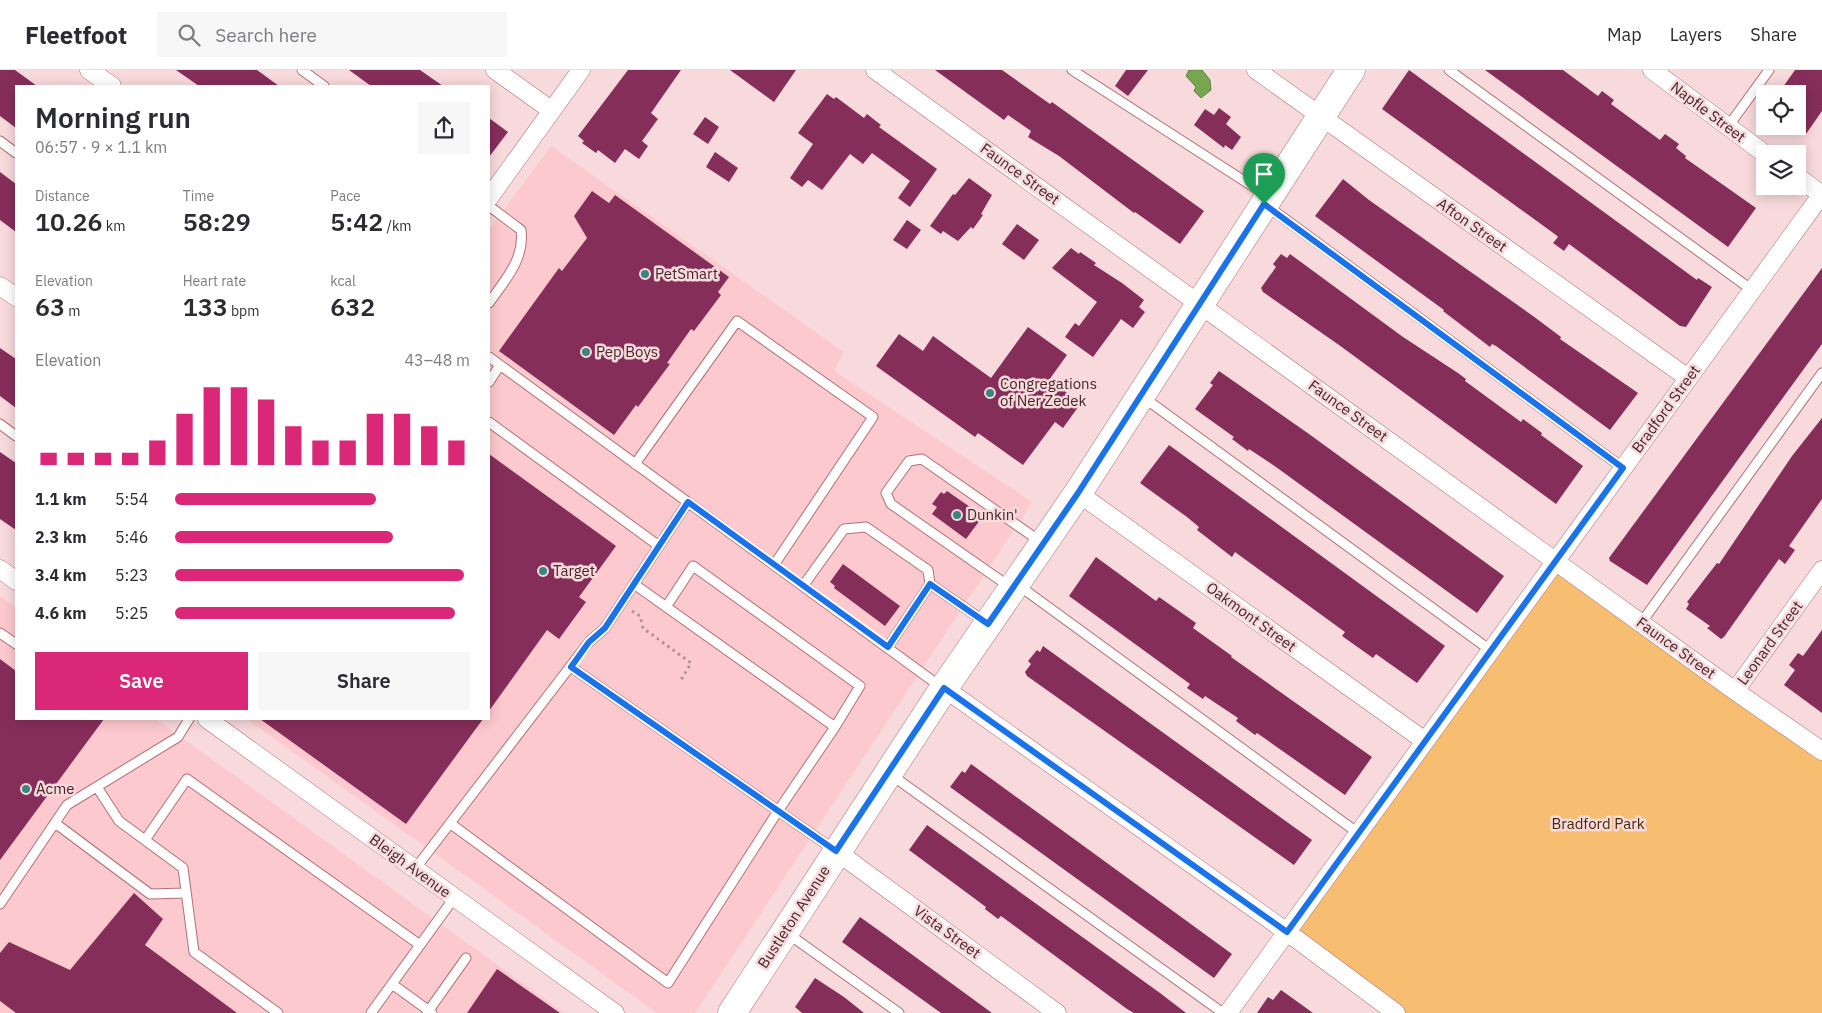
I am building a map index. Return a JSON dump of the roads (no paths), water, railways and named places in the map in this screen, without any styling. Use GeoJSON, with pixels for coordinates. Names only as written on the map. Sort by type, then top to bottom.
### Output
{"type":"FeatureCollection","features":[{"type":"Feature","properties":{"kind":"main road","name":"Bustleton Avenue"},"geometry":{"type":"LineString","coordinates":[[732,1013],[944,688],[1078,493],[1351,70]]}},
{"type":"Feature","properties":{"kind":"street"},"geometry":{"type":"LineString","coordinates":[[89,70],[111,85]]}},
{"type":"Feature","properties":{"kind":"street"},"geometry":{"type":"LineString","coordinates":[[496,70],[551,110]]}},
{"type":"Feature","properties":{"kind":"street"},"geometry":{"type":"LineString","coordinates":[[490,197],[581,70]]}},
{"type":"Feature","properties":{"kind":"street","name":"Faunce Street"},"geometry":{"type":"LineString","coordinates":[[875,70],[1735,691],[1821,749]]}},
{"type":"Feature","properties":{"kind":"street","name":"Afton Street"},"geometry":{"type":"LineString","coordinates":[[1256,70],[1688,378]]}},
{"type":"Feature","properties":{"kind":"street","name":"Napfle Street"},"geometry":{"type":"LineString","coordinates":[[1652,70],[1756,148]]}},
{"type":"Feature","properties":{"kind":"street"},"geometry":{"type":"LineString","coordinates":[[1806,183],[1822,194]]}},
{"type":"Feature","properties":{"kind":"street","name":"Bradford Street"},"geometry":{"type":"LineString","coordinates":[[1228,1013],[1822,194]]}},
{"type":"Feature","properties":{"kind":"street"},"geometry":{"type":"LineString","coordinates":[[0,286],[15,296]]}},
{"type":"Feature","properties":{"kind":"street","name":"Oakmont Street"},"geometry":{"type":"LineString","coordinates":[[1078,493],[1425,742]]}},
{"type":"Feature","properties":{"kind":"street"},"geometry":{"type":"LineString","coordinates":[[0,569],[15,580]]}},
{"type":"Feature","properties":{"kind":"street","name":"Leonard Street"},"geometry":{"type":"LineString","coordinates":[[1735,691],[1822,570]]}},
{"type":"Feature","properties":{"kind":"street"},"geometry":{"type":"LineString","coordinates":[[944,688],[1287,932],[1396,1013]]}},
{"type":"Feature","properties":{"kind":"street","name":"Bleigh Avenue"},"geometry":{"type":"LineString","coordinates":[[208,720],[615,1013]]}},
{"type":"Feature","properties":{"kind":"street","name":"Vista Street"},"geometry":{"type":"LineString","coordinates":[[836,851],[1057,1013]]}},
{"type":"Feature","properties":{"kind":"lane"},"geometry":{"type":"LineString","coordinates":[[302,70],[323,85]]}},
{"type":"Feature","properties":{"kind":"lane"},"geometry":{"type":"LineString","coordinates":[[1072,70],[1266,200],[1623,468]]}},
{"type":"Feature","properties":{"kind":"lane"},"geometry":{"type":"LineString","coordinates":[[1449,70],[1752,290]]}},
{"type":"Feature","properties":{"kind":"lane"},"geometry":{"type":"LineString","coordinates":[[1727,128],[1769,70]]}},
{"type":"Feature","properties":{"kind":"lane"},"geometry":{"type":"LineString","coordinates":[[0,141],[15,152]]}},
{"type":"Feature","properties":{"kind":"lane"},"geometry":{"type":"LineString","coordinates":[[490,207],[521,230],[522,240],[518,261],[490,302]]}},
{"type":"Feature","properties":{"kind":"lane"},"geometry":{"type":"LineString","coordinates":[[635,464],[737,320],[873,417],[774,565]]}},
{"type":"Feature","properties":{"kind":"lane"},"geometry":{"type":"LineString","coordinates":[[490,358],[944,688]]}},
{"type":"Feature","properties":{"kind":"lane"},"geometry":{"type":"LineString","coordinates":[[490,380],[500,365]]}},
{"type":"Feature","properties":{"kind":"lane"},"geometry":{"type":"LineString","coordinates":[[1641,623],[1822,373]]}},
{"type":"Feature","properties":{"kind":"lane"},"geometry":{"type":"LineString","coordinates":[[1141,396],[1490,650]]}},
{"type":"Feature","properties":{"kind":"lane"},"geometry":{"type":"LineString","coordinates":[[490,423],[659,546]]}},
{"type":"Feature","properties":{"kind":"lane"},"geometry":{"type":"LineString","coordinates":[[0,424],[15,435]]}},
{"type":"Feature","properties":{"kind":"lane"},"geometry":{"type":"LineString","coordinates":[[1043,543],[922,459],[909,461],[886,493],[891,504],[1014,586],[1358,833]]}},
{"type":"Feature","properties":{"kind":"lane"},"geometry":{"type":"LineString","coordinates":[[415,869],[452,824],[589,642],[605,628],[688,502]]}},
{"type":"Feature","properties":{"kind":"lane"},"geometry":{"type":"LineString","coordinates":[[804,586],[844,529],[866,527],[928,570],[930,584],[888,647]]}},
{"type":"Feature","properties":{"kind":"lane"},"geometry":{"type":"LineString","coordinates":[[452,824],[668,983],[778,810],[860,686],[693,566],[666,607]]}},
{"type":"Feature","properties":{"kind":"lane"},"geometry":{"type":"LineString","coordinates":[[634,584],[835,726]]}},
{"type":"Feature","properties":{"kind":"lane"},"geometry":{"type":"LineString","coordinates":[[930,584],[988,624]]}},
{"type":"Feature","properties":{"kind":"lane"},"geometry":{"type":"LineString","coordinates":[[0,633],[15,643]]}},
{"type":"Feature","properties":{"kind":"lane"},"geometry":{"type":"LineString","coordinates":[[571,667],[836,851]]}},
{"type":"Feature","properties":{"kind":"lane"},"geometry":{"type":"LineString","coordinates":[[0,904],[67,806],[178,737],[187,720]]}},
{"type":"Feature","properties":{"kind":"lane"},"geometry":{"type":"LineString","coordinates":[[888,773],[1223,1013]]}},
{"type":"Feature","properties":{"kind":"lane"},"geometry":{"type":"LineString","coordinates":[[145,840],[187,780],[420,945]]}},
{"type":"Feature","properties":{"kind":"lane"},"geometry":{"type":"LineString","coordinates":[[97,787],[119,821],[183,868],[194,952],[278,1013]]}},
{"type":"Feature","properties":{"kind":"lane"},"geometry":{"type":"LineString","coordinates":[[55,823],[150,894],[186,893]]}},
{"type":"Feature","properties":{"kind":"lane"},"geometry":{"type":"LineString","coordinates":[[371,1013],[454,898]]}},
{"type":"Feature","properties":{"kind":"lane"},"geometry":{"type":"LineString","coordinates":[[785,931],[899,1013]]}},
{"type":"Feature","properties":{"kind":"lane"},"geometry":{"type":"LineString","coordinates":[[392,984],[429,1012],[466,958]]}},
{"type":"Feature","properties":{"kind":"place","name":"PetSmart"},"geometry":{"type":"Point","coordinates":[645,274]}},
{"type":"Feature","properties":{"kind":"place","name":"Pep Boys"},"geometry":{"type":"Point","coordinates":[586,352]}},
{"type":"Feature","properties":{"kind":"place","name":"Congregations of Ner Zedek"},"geometry":{"type":"Point","coordinates":[990,393]}},
{"type":"Feature","properties":{"kind":"place","name":"Dunkin'"},"geometry":{"type":"Point","coordinates":[957,515]}},
{"type":"Feature","properties":{"kind":"place","name":"Target"},"geometry":{"type":"Point","coordinates":[543,571]}},
{"type":"Feature","properties":{"kind":"place","name":"Acme"},"geometry":{"type":"Point","coordinates":[26,789]}},
{"type":"Feature","properties":{"kind":"park label","name":"Bradford Park"},"geometry":{"type":"Point","coordinates":[1598,824]}}]}
